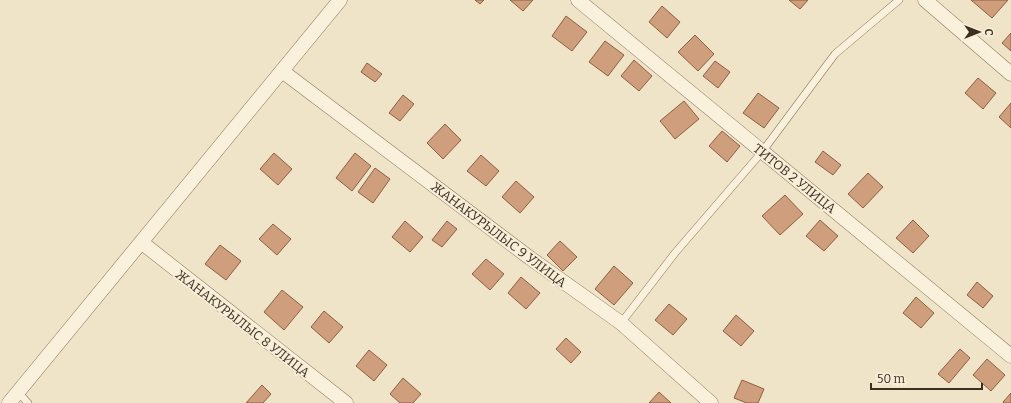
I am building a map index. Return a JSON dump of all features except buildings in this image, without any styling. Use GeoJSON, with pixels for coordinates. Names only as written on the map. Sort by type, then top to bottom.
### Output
{"type":"FeatureCollection","features":[{"type":"Feature","properties":{"kind":"street"},"geometry":{"type":"LineString","coordinates":[[9,403],[340,0]]}},
{"type":"Feature","properties":{"kind":"street","name":"ТИТОВ 2 УЛИЦА"},"geometry":{"type":"LineString","coordinates":[[578,0],[1011,356]]}},
{"type":"Feature","properties":{"kind":"street"},"geometry":{"type":"LineString","coordinates":[[925,0],[1011,74]]}},
{"type":"Feature","properties":{"kind":"street","name":"ЖАНАКУРЫЛЫС 9 УЛИЦА"},"geometry":{"type":"LineString","coordinates":[[282,71],[530,258],[621,323],[711,403]]}},
{"type":"Feature","properties":{"kind":"street","name":"ЖАНАКУРЫЛЫС 8 УЛИЦА"},"geometry":{"type":"LineString","coordinates":[[141,242],[346,403]]}},
{"type":"Feature","properties":{"kind":"lane"},"geometry":{"type":"LineString","coordinates":[[621,323],[675,253],[762,152],[835,54],[900,0]]}},
{"type":"Feature","properties":{"kind":"lane"},"geometry":{"type":"LineString","coordinates":[[18,392],[28,403]]}}]}
